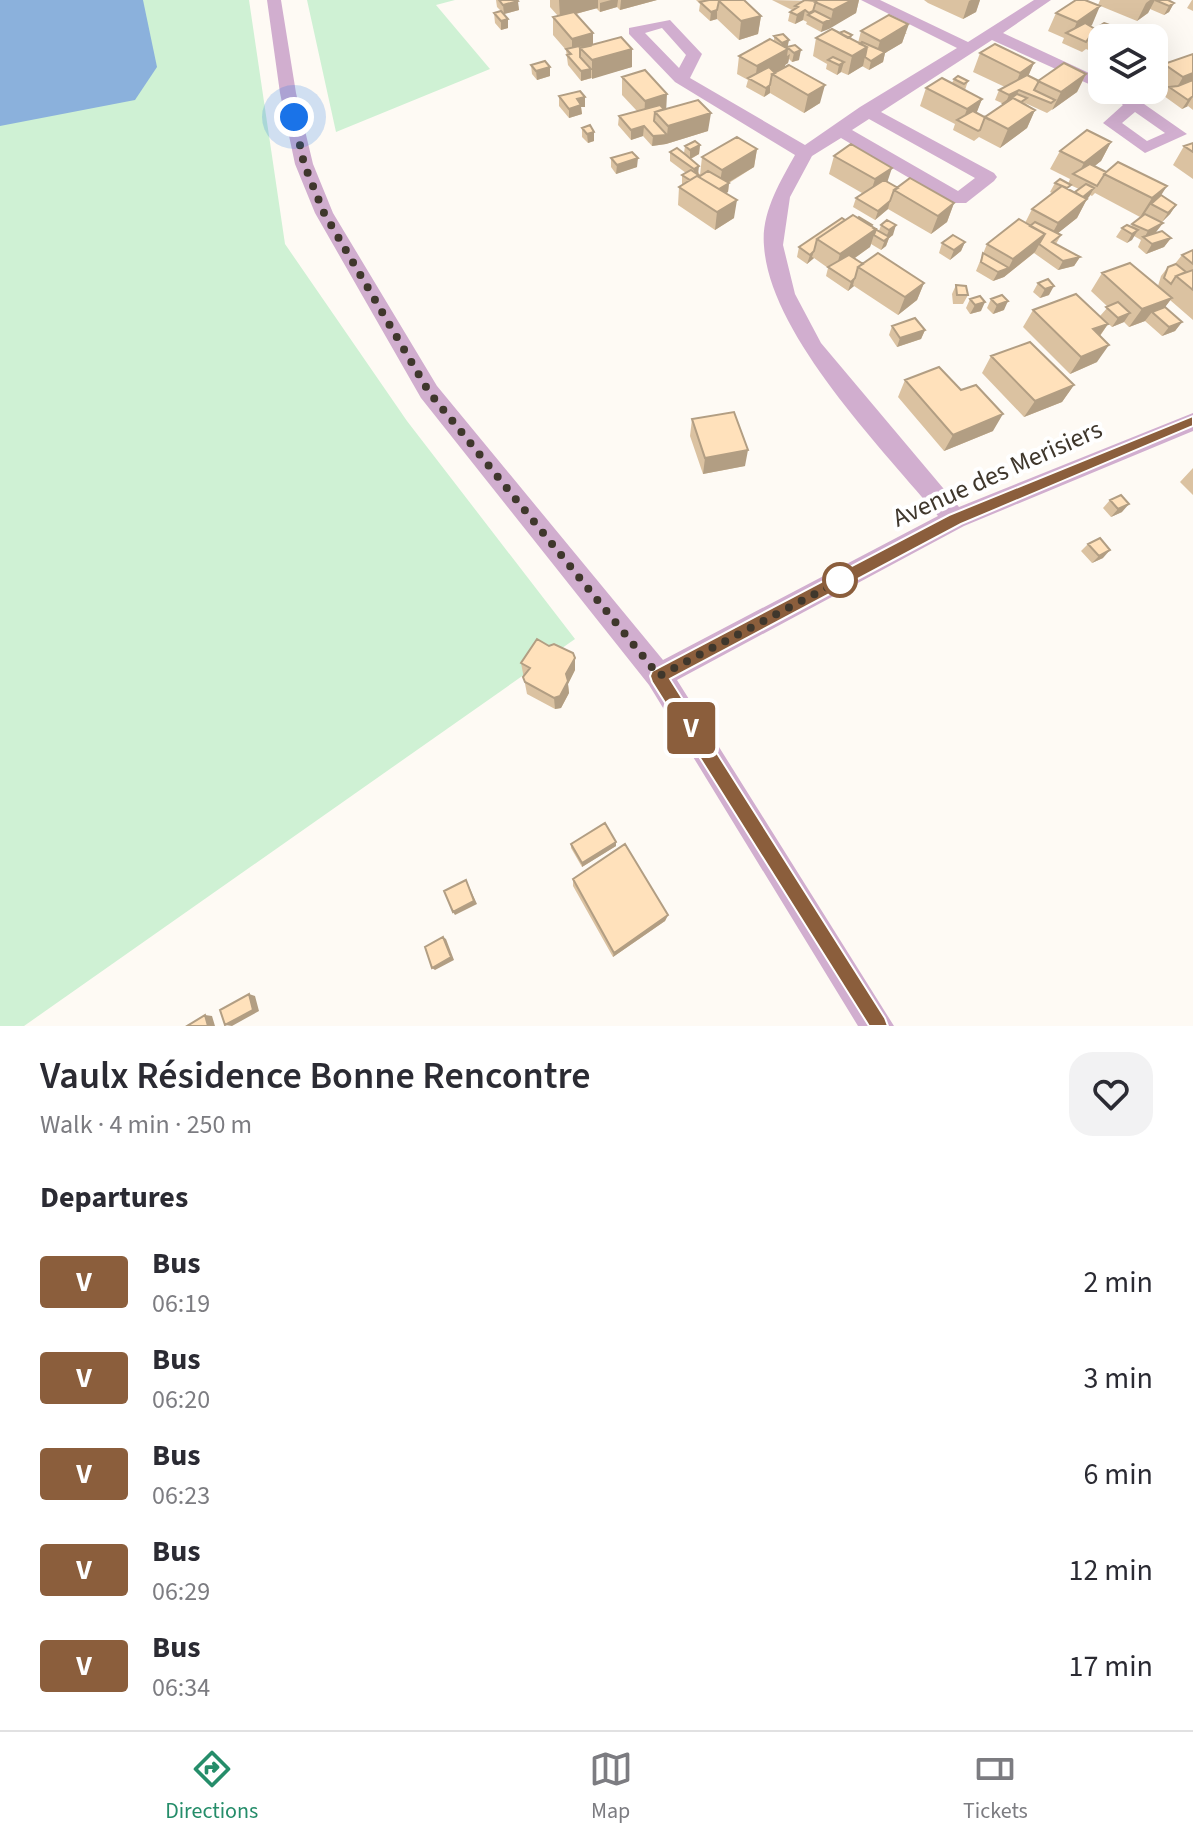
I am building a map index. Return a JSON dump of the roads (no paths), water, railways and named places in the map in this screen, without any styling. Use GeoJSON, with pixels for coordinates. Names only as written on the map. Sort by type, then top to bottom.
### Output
{"type":"FeatureCollection","features":[{"type":"Feature","properties":{"kind":"street"},"geometry":{"type":"LineString","coordinates":[[274,0],[288,93],[304,164],[324,213],[429,392],[659,676],[877,1026]]}},
{"type":"Feature","properties":{"kind":"street"},"geometry":{"type":"LineString","coordinates":[[955,519],[813,348],[785,294],[773,245],[781,197],[805,153],[866,111],[1044,0]]}},
{"type":"Feature","properties":{"kind":"street"},"geometry":{"type":"LineString","coordinates":[[876,2],[969,48]]}},
{"type":"Feature","properties":{"kind":"street"},"geometry":{"type":"LineString","coordinates":[[992,34],[1088,79]]}},
{"type":"Feature","properties":{"kind":"street"},"geometry":{"type":"LineString","coordinates":[[681,79],[805,153]]}},
{"type":"Feature","properties":{"kind":"street"},"geometry":{"type":"LineString","coordinates":[[838,129],[959,199],[988,177],[866,111]]}},
{"type":"Feature","properties":{"kind":"street","name":"Avenue des Merisiers"},"geometry":{"type":"LineString","coordinates":[[659,676],[955,519],[1193,422]]}},
{"type":"Feature","properties":{"kind":"water"},"geometry":{"type":"Polygon","coordinates":[[[0,0],[143,0],[157,67],[135,100],[0,126],[0,0]]]}}]}
